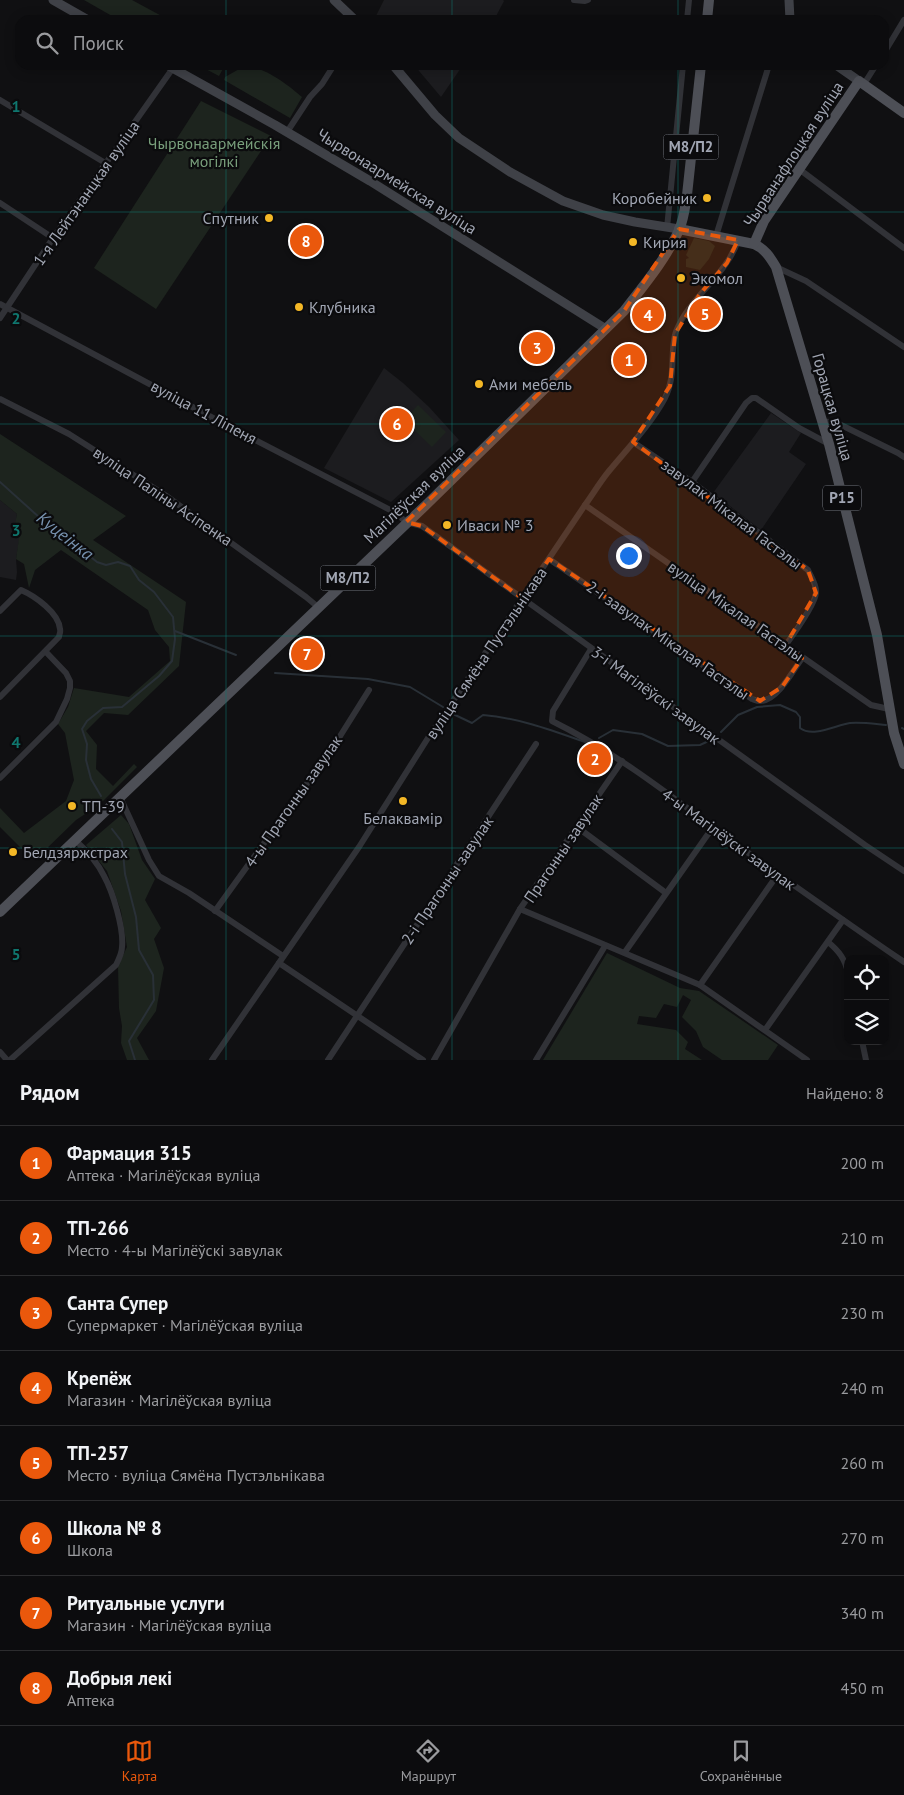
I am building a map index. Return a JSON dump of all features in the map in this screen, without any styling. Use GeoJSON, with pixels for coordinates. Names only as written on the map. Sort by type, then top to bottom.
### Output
{"type":"FeatureCollection","features":[{"type":"Feature","properties":{"kind":"main road"},"geometry":{"type":"LineString","coordinates":[[53,0],[69,4],[82,15]]}},
{"type":"Feature","properties":{"kind":"main road"},"geometry":{"type":"LineString","coordinates":[[334,0],[350,15]]}},
{"type":"Feature","properties":{"kind":"main road"},"geometry":{"type":"LineString","coordinates":[[708,15],[710,0]]}},
{"type":"Feature","properties":{"kind":"main road"},"geometry":{"type":"LineString","coordinates":[[789,0],[790,15]]}},
{"type":"Feature","properties":{"kind":"main road","name":"Чырвонаармейская вуліца"},"geometry":{"type":"LineString","coordinates":[[175,70],[288,132],[370,181],[606,329]]}},
{"type":"Feature","properties":{"kind":"main road"},"geometry":{"type":"LineString","coordinates":[[397,70],[435,115],[459,138],[510,172],[563,202],[603,215],[679,229]]}},
{"type":"Feature","properties":{"kind":"main road","name":"М8/П2"},"geometry":{"type":"LineString","coordinates":[[679,229],[687,195],[700,70]]}},
{"type":"Feature","properties":{"kind":"main road"},"geometry":{"type":"LineString","coordinates":[[843,70],[904,113]]}},
{"type":"Feature","properties":{"kind":"main road","name":"Чырванафлоцкая вуліца"},"geometry":{"type":"LineString","coordinates":[[754,244],[764,221],[861,82]]}},
{"type":"Feature","properties":{"kind":"main road","name":"Р15"},"geometry":{"type":"LineString","coordinates":[[679,229],[754,244]]}},
{"type":"Feature","properties":{"kind":"main road","name":"Магілёўская вуліца"},"geometry":{"type":"LineString","coordinates":[[0,912],[624,311],[651,276],[679,229]]}},
{"type":"Feature","properties":{"kind":"main road","name":"Горацкая вуліца"},"geometry":{"type":"LineString","coordinates":[[754,244],[767,253],[776,267],[829,444],[877,636],[889,710],[904,764]]}},
{"type":"Feature","properties":{"kind":"street"},"geometry":{"type":"LineString","coordinates":[[574,0],[588,0]]}},
{"type":"Feature","properties":{"kind":"street"},"geometry":{"type":"LineString","coordinates":[[688,15],[689,0]]}},
{"type":"Feature","properties":{"kind":"street"},"geometry":{"type":"LineString","coordinates":[[889,46],[904,20]]}},
{"type":"Feature","properties":{"kind":"street","name":"1-я Лейтэнанцкая вуліца"},"geometry":{"type":"LineString","coordinates":[[0,318],[107,164],[168,70]]}},
{"type":"Feature","properties":{"kind":"street"},"geometry":{"type":"LineString","coordinates":[[288,132],[310,97],[322,84],[331,70]]}},
{"type":"Feature","properties":{"kind":"street"},"geometry":{"type":"LineString","coordinates":[[667,228],[683,70]]}},
{"type":"Feature","properties":{"kind":"street"},"geometry":{"type":"LineString","coordinates":[[716,236],[767,70]]}},
{"type":"Feature","properties":{"kind":"street","name":"Чырванафлоцкая вуліца"},"geometry":{"type":"LineString","coordinates":[[861,82],[872,70]]}},
{"type":"Feature","properties":{"kind":"street"},"geometry":{"type":"LineString","coordinates":[[0,100],[107,164]]}},
{"type":"Feature","properties":{"kind":"street"},"geometry":{"type":"LineString","coordinates":[[799,169],[904,248]]}},
{"type":"Feature","properties":{"kind":"street"},"geometry":{"type":"LineString","coordinates":[[0,203],[54,238]]}},
{"type":"Feature","properties":{"kind":"street","name":"вуліца Сямёна Пустэльнікава"},"geometry":{"type":"LineString","coordinates":[[212,1060],[359,847],[428,738],[585,505],[664,399],[670,386],[673,369],[675,334],[682,319],[700,294],[734,253],[738,240]]}},
{"type":"Feature","properties":{"kind":"street"},"geometry":{"type":"LineString","coordinates":[[776,267],[806,281],[904,347]]}},
{"type":"Feature","properties":{"kind":"street","name":"вуліца 11 Ліпеня"},"geometry":{"type":"LineString","coordinates":[[0,304],[396,513],[406,522]]}},
{"type":"Feature","properties":{"kind":"street"},"geometry":{"type":"LineString","coordinates":[[692,482],[746,403],[752,398],[756,398],[799,428],[829,444]]}},
{"type":"Feature","properties":{"kind":"street","name":"вуліца Паліны Асіпенка"},"geometry":{"type":"LineString","coordinates":[[0,399],[69,434],[165,494],[318,607]]}},
{"type":"Feature","properties":{"kind":"street"},"geometry":{"type":"LineString","coordinates":[[821,421],[837,423],[898,452],[904,457]]}},
{"type":"Feature","properties":{"kind":"street","name":"завулак Мікалая Гастэлы"},"geometry":{"type":"LineString","coordinates":[[633,442],[692,482],[808,570],[815,583],[816,592],[786,646]]}},
{"type":"Feature","properties":{"kind":"street","name":"вуліца Мікалая Гастэлы"},"geometry":{"type":"LineString","coordinates":[[585,505],[871,705],[889,710]]}},
{"type":"Feature","properties":{"kind":"street","name":"3-і Магілёўскі завулак"},"geometry":{"type":"LineString","coordinates":[[406,522],[422,526],[865,845],[904,871]]}},
{"type":"Feature","properties":{"kind":"street","name":"2-і завулак Мікалая Гастэлы"},"geometry":{"type":"LineString","coordinates":[[550,559],[752,699],[760,701],[774,694],[782,687],[802,658]]}},
{"type":"Feature","properties":{"kind":"street"},"geometry":{"type":"LineString","coordinates":[[0,611],[21,590],[27,592],[54,616],[60,629],[59,637],[46,652],[0,697]]}},
{"type":"Feature","properties":{"kind":"street","name":"4-ы Магілёўскі завулак"},"geometry":{"type":"LineString","coordinates":[[590,648],[553,711],[552,721],[584,737],[622,761],[904,962]]}},
{"type":"Feature","properties":{"kind":"street"},"geometry":{"type":"LineString","coordinates":[[0,778],[56,722],[67,699],[70,681],[66,673],[46,652]]}},
{"type":"Feature","properties":{"kind":"street","name":"4-ы Прагонны завулак"},"geometry":{"type":"LineString","coordinates":[[216,911],[332,749],[369,690]]}},
{"type":"Feature","properties":{"kind":"street","name":"2-і Прагонны завулак"},"geometry":{"type":"LineString","coordinates":[[328,1060],[536,744]]}},
{"type":"Feature","properties":{"kind":"street","name":"Прагонны завулак"},"geometry":{"type":"LineString","coordinates":[[434,1060],[520,909],[622,761]]}},
{"type":"Feature","properties":{"kind":"street"},"geometry":{"type":"LineString","coordinates":[[120,797],[158,876],[216,911],[283,956]]}},
{"type":"Feature","properties":{"kind":"street"},"geometry":{"type":"LineString","coordinates":[[577,827],[666,893]]}},
{"type":"Feature","properties":{"kind":"street"},"geometry":{"type":"LineString","coordinates":[[624,952],[713,827]]}},
{"type":"Feature","properties":{"kind":"street"},"geometry":{"type":"LineString","coordinates":[[0,1052],[8,1060],[116,965],[120,956],[122,946],[121,929],[104,876],[90,856],[75,840]]}},
{"type":"Feature","properties":{"kind":"street"},"geometry":{"type":"LineString","coordinates":[[700,985],[778,874]]}},
{"type":"Feature","properties":{"kind":"street"},"geometry":{"type":"LineString","coordinates":[[520,909],[700,985],[807,1060]]}},
{"type":"Feature","properties":{"kind":"street"},"geometry":{"type":"LineString","coordinates":[[765,1030],[843,920]]}},
{"type":"Feature","properties":{"kind":"street"},"geometry":{"type":"LineString","coordinates":[[828,942],[844,960]]}},
{"type":"Feature","properties":{"kind":"street"},"geometry":{"type":"LineString","coordinates":[[536,1060],[605,946]]}},
{"type":"Feature","properties":{"kind":"street"},"geometry":{"type":"LineString","coordinates":[[279,963],[422,1060]]}},
{"type":"Feature","properties":{"kind":"street"},"geometry":{"type":"LineString","coordinates":[[863,1045],[866,1060]]}},
{"type":"Feature","properties":{"kind":"highlighted area"},"geometry":{"type":"Polygon","coordinates":[[[679,229],[738,240],[727,263],[700,294],[675,334],[670,386],[633,442],[808,570],[816,593],[785,646],[802,658],[782,687],[760,701],[549,559],[522,598],[422,526],[406,522],[624,311],[679,229]]]}},
{"type":"Feature","properties":{"kind":"shaded area"},"geometry":{"type":"Polygon","coordinates":[[[384,0],[504,1],[497,15],[376,15],[384,0]]]}},
{"type":"Feature","properties":{"kind":"shaded area"},"geometry":{"type":"Polygon","coordinates":[[[418,70],[460,70],[441,97],[418,70]]]}},
{"type":"Feature","properties":{"kind":"shaded area"},"geometry":{"type":"Polygon","coordinates":[[[384,368],[429,407],[459,440],[391,502],[324,468],[384,368]]]}},
{"type":"Feature","properties":{"kind":"shaded area"},"geometry":{"type":"Polygon","coordinates":[[[771,413],[801,433],[789,452],[806,464],[761,530],[713,493],[771,413]]]}},
{"type":"Feature","properties":{"kind":"shaded area"},"geometry":{"type":"Polygon","coordinates":[[[0,500],[17,514],[15,529],[21,530],[16,559],[16,580],[0,577],[0,500]]]}},
{"type":"Feature","properties":{"kind":"green space"},"geometry":{"type":"Polygon","coordinates":[[[84,0],[132,0],[160,15],[110,15],[84,0]]]}},
{"type":"Feature","properties":{"kind":"green space"},"geometry":{"type":"Polygon","coordinates":[[[208,70],[222,70],[219,76],[208,70]]]}},
{"type":"Feature","properties":{"kind":"green space"},"geometry":{"type":"Polygon","coordinates":[[[237,70],[262,70],[290,87],[302,97],[290,118],[224,80],[225,77],[237,70]]]}},
{"type":"Feature","properties":{"kind":"green space","name":"Чырвонаармейскія могілкі"},"geometry":{"type":"Polygon","coordinates":[[[201,101],[271,136],[156,309],[94,268],[201,101]]]}},
{"type":"Feature","properties":{"kind":"green space"},"geometry":{"type":"Polygon","coordinates":[[[694,238],[709,241],[715,246],[709,259],[700,270],[686,267],[686,259],[689,258],[686,255],[694,238]]]}},
{"type":"Feature","properties":{"kind":"green space"},"geometry":{"type":"Polygon","coordinates":[[[418,405],[446,432],[432,447],[404,420],[418,405]]]}},
{"type":"Feature","properties":{"kind":"green space"},"geometry":{"type":"Polygon","coordinates":[[[0,434],[126,516],[93,540],[186,602],[179,666],[128,715],[104,713],[86,731],[97,745],[96,769],[113,786],[134,764],[137,767],[100,804],[76,820],[42,853],[28,855],[0,827],[0,808],[24,833],[66,801],[74,780],[65,733],[58,724],[68,707],[74,688],[129,697],[170,661],[169,647],[155,630],[148,610],[61,550],[35,570],[29,588],[24,564],[16,559],[20,531],[14,529],[17,514],[0,500],[0,434]]]}},
{"type":"Feature","properties":{"kind":"green space"},"geometry":{"type":"Polygon","coordinates":[[[121,815],[129,824],[142,860],[155,879],[145,900],[161,928],[154,939],[164,968],[156,1011],[137,1038],[149,1060],[127,1060],[121,1043],[122,1026],[119,1008],[118,966],[127,947],[121,911],[107,871],[86,845],[121,815]]]}},
{"type":"Feature","properties":{"kind":"green space"},"geometry":{"type":"Polygon","coordinates":[[[607,953],[680,988],[699,991],[778,1045],[768,1060],[722,1060],[703,1047],[696,1031],[682,1017],[691,1000],[683,995],[677,1007],[664,1004],[656,1018],[639,1016],[637,1024],[676,1030],[688,1042],[685,1049],[702,1060],[543,1060],[607,953]]]}},
{"type":"Feature","properties":{"kind":"waterway","name":"Куцеінка"},"geometry":{"type":"LineString","coordinates":[[0,482],[50,527],[97,562],[106,565],[118,562],[130,566],[139,580],[154,592],[173,617],[175,639],[172,661],[159,676],[122,707],[103,708],[87,721],[82,729],[87,744],[86,760],[91,779],[101,796]]}},
{"type":"Feature","properties":{"kind":"waterway"},"geometry":{"type":"LineString","coordinates":[[175,631],[236,655]]}},
{"type":"Feature","properties":{"kind":"waterway"},"geometry":{"type":"LineString","coordinates":[[275,673],[368,679],[410,687],[443,707]]}},
{"type":"Feature","properties":{"kind":"waterway"},"geometry":{"type":"LineString","coordinates":[[721,732],[738,715],[757,707],[780,705],[796,712],[800,717],[800,728],[805,731],[825,730],[850,723],[886,725]]}},
{"type":"Feature","properties":{"kind":"waterway"},"geometry":{"type":"LineString","coordinates":[[453,714],[472,723],[483,715],[509,719],[535,725],[585,742]]}},
{"type":"Feature","properties":{"kind":"waterway"},"geometry":{"type":"LineString","coordinates":[[599,738],[613,730],[642,734],[668,746],[700,745],[713,739]]}},
{"type":"Feature","properties":{"kind":"waterway","name":"Куцеінка"},"geometry":{"type":"LineString","coordinates":[[112,829],[122,842],[125,874],[136,917],[139,950],[153,975],[154,1000],[129,1041],[135,1060]]}},
{"type":"Feature","properties":{"kind":"place","name":"Коробейник"},"geometry":{"type":"Point","coordinates":[707,198]}},
{"type":"Feature","properties":{"kind":"place","name":"Спутник"},"geometry":{"type":"Point","coordinates":[269,218]}},
{"type":"Feature","properties":{"kind":"place","name":"Добрыя лекі"},"geometry":{"type":"Point","coordinates":[306,241]}},
{"type":"Feature","properties":{"kind":"place","name":"Кирия"},"geometry":{"type":"Point","coordinates":[633,242]}},
{"type":"Feature","properties":{"kind":"place","name":"Экомол"},"geometry":{"type":"Point","coordinates":[681,278]}},
{"type":"Feature","properties":{"kind":"place","name":"Клубника"},"geometry":{"type":"Point","coordinates":[299,307]}},
{"type":"Feature","properties":{"kind":"place","name":"ТП-257"},"geometry":{"type":"Point","coordinates":[705,314]}},
{"type":"Feature","properties":{"kind":"place","name":"Крепёж"},"geometry":{"type":"Point","coordinates":[648,315]}},
{"type":"Feature","properties":{"kind":"place","name":"Санта Супер"},"geometry":{"type":"Point","coordinates":[537,348]}},
{"type":"Feature","properties":{"kind":"place","name":"Фармация 315"},"geometry":{"type":"Point","coordinates":[629,360]}},
{"type":"Feature","properties":{"kind":"place","name":"Ами мебель"},"geometry":{"type":"Point","coordinates":[479,384]}},
{"type":"Feature","properties":{"kind":"place","name":"Школа № 8"},"geometry":{"type":"Point","coordinates":[397,424]}},
{"type":"Feature","properties":{"kind":"place","name":"Иваси № 3"},"geometry":{"type":"Point","coordinates":[447,525]}},
{"type":"Feature","properties":{"kind":"place","name":"Ритуальные услуги"},"geometry":{"type":"Point","coordinates":[307,654]}},
{"type":"Feature","properties":{"kind":"place","name":"ТП-266"},"geometry":{"type":"Point","coordinates":[595,759]}},
{"type":"Feature","properties":{"kind":"place","name":"Белаквамір"},"geometry":{"type":"Point","coordinates":[403,801]}},
{"type":"Feature","properties":{"kind":"place","name":"ТП-39"},"geometry":{"type":"Point","coordinates":[72,806]}},
{"type":"Feature","properties":{"kind":"place","name":"Белдзяржстрах"},"geometry":{"type":"Point","coordinates":[13,852]}}]}
